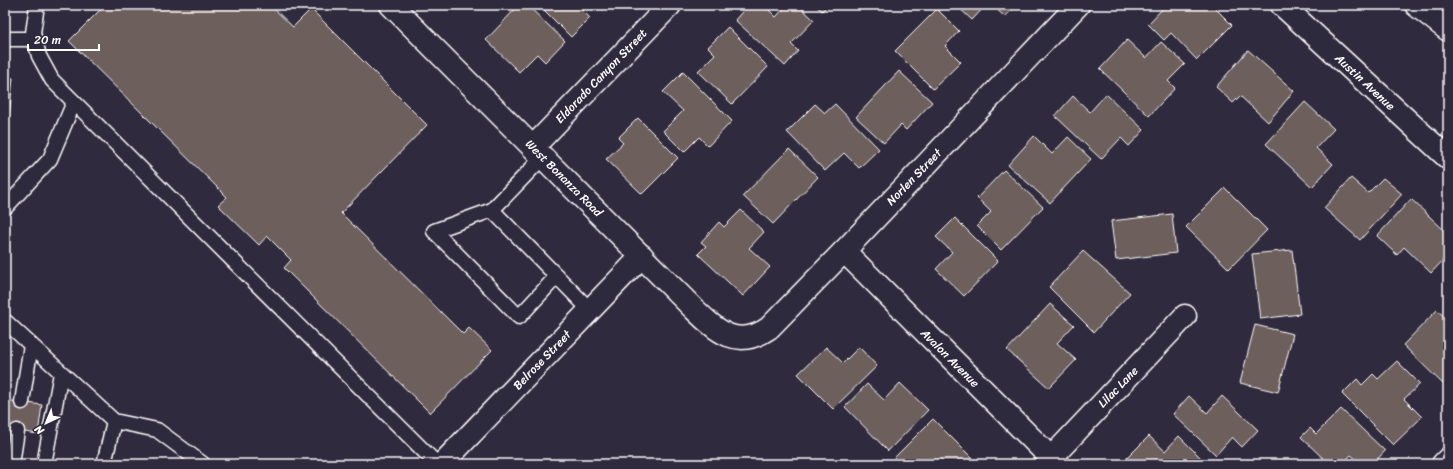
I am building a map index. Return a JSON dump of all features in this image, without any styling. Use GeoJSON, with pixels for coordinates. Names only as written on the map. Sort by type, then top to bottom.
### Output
{"type":"FeatureCollection","features":[{"type":"Feature","properties":{"kind":"main road","name":"West Bonanza Road"},"geometry":{"type":"LineString","coordinates":[[391,5],[696,311],[716,328],[734,338],[744,339]]}},
{"type":"Feature","properties":{"kind":"main road","name":"Eldorado Canyon Street"},"geometry":{"type":"LineString","coordinates":[[538,152],[670,5]]}},
{"type":"Feature","properties":{"kind":"main road","name":"Norlen Street"},"geometry":{"type":"LineString","coordinates":[[744,339],[759,335],[769,328],[1078,5]]}},
{"type":"Feature","properties":{"kind":"main road","name":"Austin Avenue"},"geometry":{"type":"LineString","coordinates":[[1282,5],[1448,158]]}},
{"type":"Feature","properties":{"kind":"main road"},"geometry":{"type":"LineString","coordinates":[[1416,5],[1448,30]]}},
{"type":"Feature","properties":{"kind":"main road","name":"Avalon Avenue"},"geometry":{"type":"LineString","coordinates":[[844,251],[1054,461]]}},
{"type":"Feature","properties":{"kind":"main road","name":"Belrose Street"},"geometry":{"type":"LineString","coordinates":[[442,464],[642,256]]}},
{"type":"Feature","properties":{"kind":"main road","name":"Lilac Lane"},"geometry":{"type":"LineString","coordinates":[[1054,461],[1185,316]]}},
{"type":"Feature","properties":{"kind":"main road"},"geometry":{"type":"LineString","coordinates":[[1443,464],[1448,459]]}},
{"type":"Feature","properties":{"kind":"lane"},"geometry":{"type":"LineString","coordinates":[[37,5],[33,33],[39,56],[52,80],[437,464]]}},
{"type":"Feature","properties":{"kind":"lane"},"geometry":{"type":"LineString","coordinates":[[5,40],[35,39]]}},
{"type":"Feature","properties":{"kind":"lane"},"geometry":{"type":"LineString","coordinates":[[5,208],[50,159],[74,102]]}},
{"type":"Feature","properties":{"kind":"lane"},"geometry":{"type":"LineString","coordinates":[[538,152],[492,210],[434,231],[519,317],[557,276]]}},
{"type":"Feature","properties":{"kind":"lane"},"geometry":{"type":"LineString","coordinates":[[492,210],[590,310]]}},
{"type":"Feature","properties":{"kind":"lane"},"geometry":{"type":"LineString","coordinates":[[5,321],[114,422],[157,430],[203,464]]}},
{"type":"Feature","properties":{"kind":"lane"},"geometry":{"type":"LineString","coordinates":[[22,402],[31,345]]}},
{"type":"Feature","properties":{"kind":"lane"},"geometry":{"type":"LineString","coordinates":[[44,464],[61,373]]}},
{"type":"Feature","properties":{"kind":"lane"},"geometry":{"type":"LineString","coordinates":[[104,464],[114,422]]}},
{"type":"Feature","properties":{"kind":"lane"},"geometry":{"type":"LineString","coordinates":[[12,464],[17,431]]}},
{"type":"Feature","properties":{"kind":"building"},"geometry":{"type":"Polygon","coordinates":[[[105,5],[270,5],[293,27],[311,9],[427,125],[341,213],[463,334],[469,328],[492,350],[430,413],[284,268],[291,260],[267,236],[259,245],[218,205],[227,197],[69,41],[105,5]]]}},
{"type":"Feature","properties":{"kind":"building"},"geometry":{"type":"Polygon","coordinates":[[[519,5],[527,5],[565,41],[545,62],[537,54],[519,72],[486,40],[519,5]]]}},
{"type":"Feature","properties":{"kind":"building"},"geometry":{"type":"Polygon","coordinates":[[[539,5],[577,5],[590,18],[571,37],[539,5]]]}},
{"type":"Feature","properties":{"kind":"building"},"geometry":{"type":"Polygon","coordinates":[[[748,5],[764,5],[776,17],[787,5],[798,5],[814,20],[791,44],[798,51],[785,66],[735,20],[748,5]]]}},
{"type":"Feature","properties":{"kind":"building"},"geometry":{"type":"Polygon","coordinates":[[[815,5],[828,5],[822,11],[815,5]]]}},
{"type":"Feature","properties":{"kind":"building"},"geometry":{"type":"Polygon","coordinates":[[[956,5],[986,5],[972,20],[956,5]]]}},
{"type":"Feature","properties":{"kind":"building"},"geometry":{"type":"Polygon","coordinates":[[[992,5],[1016,5],[1005,17],[992,5]]]}},
{"type":"Feature","properties":{"kind":"building"},"geometry":{"type":"Polygon","coordinates":[[[1166,5],[1175,5],[1178,8],[1181,5],[1212,5],[1232,25],[1197,60],[1171,33],[1164,40],[1148,24],[1166,5]]]}},
{"type":"Feature","properties":{"kind":"building"},"geometry":{"type":"Polygon","coordinates":[[[937,9],[959,31],[945,46],[961,62],[933,89],[895,51],[937,9]]]}},
{"type":"Feature","properties":{"kind":"building"},"geometry":{"type":"Polygon","coordinates":[[[728,27],[768,67],[732,104],[698,71],[715,54],[708,47],[728,27]]]}},
{"type":"Feature","properties":{"kind":"building"},"geometry":{"type":"Polygon","coordinates":[[[1127,40],[1146,58],[1161,42],[1185,64],[1168,81],[1175,88],[1149,116],[1100,69],[1127,40]]]}},
{"type":"Feature","properties":{"kind":"building"},"geometry":{"type":"Polygon","coordinates":[[[1248,50],[1294,91],[1268,122],[1240,96],[1233,103],[1216,87],[1248,50]]]}},
{"type":"Feature","properties":{"kind":"building"},"geometry":{"type":"Polygon","coordinates":[[[899,71],[932,102],[906,130],[901,125],[884,143],[856,117],[899,71]]]}},
{"type":"Feature","properties":{"kind":"building"},"geometry":{"type":"Polygon","coordinates":[[[683,72],[732,121],[708,146],[699,137],[684,152],[663,131],[683,111],[663,92],[683,72]]]}},
{"type":"Feature","properties":{"kind":"building"},"geometry":{"type":"Polygon","coordinates":[[[5,77],[13,78],[5,158],[5,77]]]}},
{"type":"Feature","properties":{"kind":"building"},"geometry":{"type":"Polygon","coordinates":[[[1106,94],[1144,130],[1129,146],[1121,138],[1101,159],[1055,116],[1073,96],[1090,112],[1106,94]]]}},
{"type":"Feature","properties":{"kind":"building"},"geometry":{"type":"Polygon","coordinates":[[[1305,102],[1334,129],[1316,148],[1333,164],[1312,187],[1266,144],[1305,102]]]}},
{"type":"Feature","properties":{"kind":"building"},"geometry":{"type":"Polygon","coordinates":[[[815,104],[825,113],[835,104],[879,149],[859,168],[844,153],[825,171],[787,132],[815,104]]]}},
{"type":"Feature","properties":{"kind":"building"},"geometry":{"type":"Polygon","coordinates":[[[638,118],[678,158],[642,194],[606,159],[623,143],[618,138],[638,118]]]}},
{"type":"Feature","properties":{"kind":"building"},"geometry":{"type":"Polygon","coordinates":[[[1034,136],[1052,154],[1068,137],[1091,159],[1050,203],[1008,165],[1034,136]]]}},
{"type":"Feature","properties":{"kind":"building"},"geometry":{"type":"Polygon","coordinates":[[[789,149],[818,177],[773,224],[743,196],[789,149]]]}},
{"type":"Feature","properties":{"kind":"building"},"geometry":{"type":"Polygon","coordinates":[[[1004,170],[1043,207],[1001,250],[977,226],[991,212],[977,198],[1004,170]]]}},
{"type":"Feature","properties":{"kind":"building"},"geometry":{"type":"Polygon","coordinates":[[[1351,178],[1368,193],[1383,178],[1402,194],[1360,240],[1324,208],[1351,178]]]}},
{"type":"Feature","properties":{"kind":"building"},"geometry":{"type":"Polygon","coordinates":[[[1225,188],[1267,230],[1229,269],[1186,227],[1225,188]]]}},
{"type":"Feature","properties":{"kind":"building"},"geometry":{"type":"Polygon","coordinates":[[[1411,199],[1448,234],[1448,255],[1431,273],[1404,247],[1397,255],[1377,236],[1411,199]]]}},
{"type":"Feature","properties":{"kind":"building"},"geometry":{"type":"Polygon","coordinates":[[[741,210],[764,232],[749,248],[770,267],[743,296],[698,254],[706,246],[701,242],[719,222],[724,227],[741,210]]]}},
{"type":"Feature","properties":{"kind":"building"},"geometry":{"type":"Polygon","coordinates":[[[1172,214],[1176,253],[1116,260],[1111,221],[1172,214]]]}},
{"type":"Feature","properties":{"kind":"building"},"geometry":{"type":"Polygon","coordinates":[[[955,218],[998,261],[964,296],[936,269],[952,252],[936,237],[955,218]]]}},
{"type":"Feature","properties":{"kind":"building"},"geometry":{"type":"Polygon","coordinates":[[[1292,250],[1300,314],[1260,319],[1252,254],[1292,250]]]}},
{"type":"Feature","properties":{"kind":"building"},"geometry":{"type":"Polygon","coordinates":[[[1083,251],[1130,293],[1094,332],[1049,287],[1083,251]]]}},
{"type":"Feature","properties":{"kind":"building"},"geometry":{"type":"Polygon","coordinates":[[[1050,304],[1074,325],[1057,343],[1076,360],[1049,388],[1007,350],[1050,304]]]}},
{"type":"Feature","properties":{"kind":"building"},"geometry":{"type":"Polygon","coordinates":[[[1437,310],[1448,320],[1448,385],[1446,387],[1403,345],[1437,310]]]}},
{"type":"Feature","properties":{"kind":"building"},"geometry":{"type":"Polygon","coordinates":[[[1255,325],[1293,334],[1278,392],[1240,383],[1255,325]]]}},
{"type":"Feature","properties":{"kind":"building"},"geometry":{"type":"Polygon","coordinates":[[[826,347],[843,363],[859,347],[877,366],[833,409],[798,374],[826,347]]]}},
{"type":"Feature","properties":{"kind":"building"},"geometry":{"type":"Polygon","coordinates":[[[1397,361],[1420,384],[1404,399],[1422,417],[1393,445],[1342,394],[1357,379],[1362,385],[1373,374],[1378,379],[1397,361]]]}},
{"type":"Feature","properties":{"kind":"building"},"geometry":{"type":"Polygon","coordinates":[[[900,383],[928,410],[888,451],[845,407],[867,384],[884,400],[900,383]]]}},
{"type":"Feature","properties":{"kind":"building"},"geometry":{"type":"Polygon","coordinates":[[[1189,396],[1207,413],[1222,396],[1258,430],[1242,447],[1232,437],[1216,455],[1173,414],[1189,396]]]}},
{"type":"Feature","properties":{"kind":"building"},"geometry":{"type":"Polygon","coordinates":[[[5,400],[42,405],[38,434],[5,429],[5,400]]]}},
{"type":"Feature","properties":{"kind":"building"},"geometry":{"type":"Polygon","coordinates":[[[1341,409],[1385,451],[1373,464],[1362,464],[1351,455],[1342,464],[1329,464],[1301,437],[1310,428],[1316,434],[1341,409]]]}},
{"type":"Feature","properties":{"kind":"building"},"geometry":{"type":"Polygon","coordinates":[[[933,419],[977,463],[888,464],[933,419]]]}},
{"type":"Feature","properties":{"kind":"building"},"geometry":{"type":"Polygon","coordinates":[[[1149,436],[1165,451],[1179,436],[1202,459],[1198,464],[1121,464],[1149,436]]]}},
{"type":"Feature","properties":{"kind":"building"},"geometry":{"type":"Polygon","coordinates":[[[1300,460],[1305,464],[1296,464],[1300,460]]]}}]}
